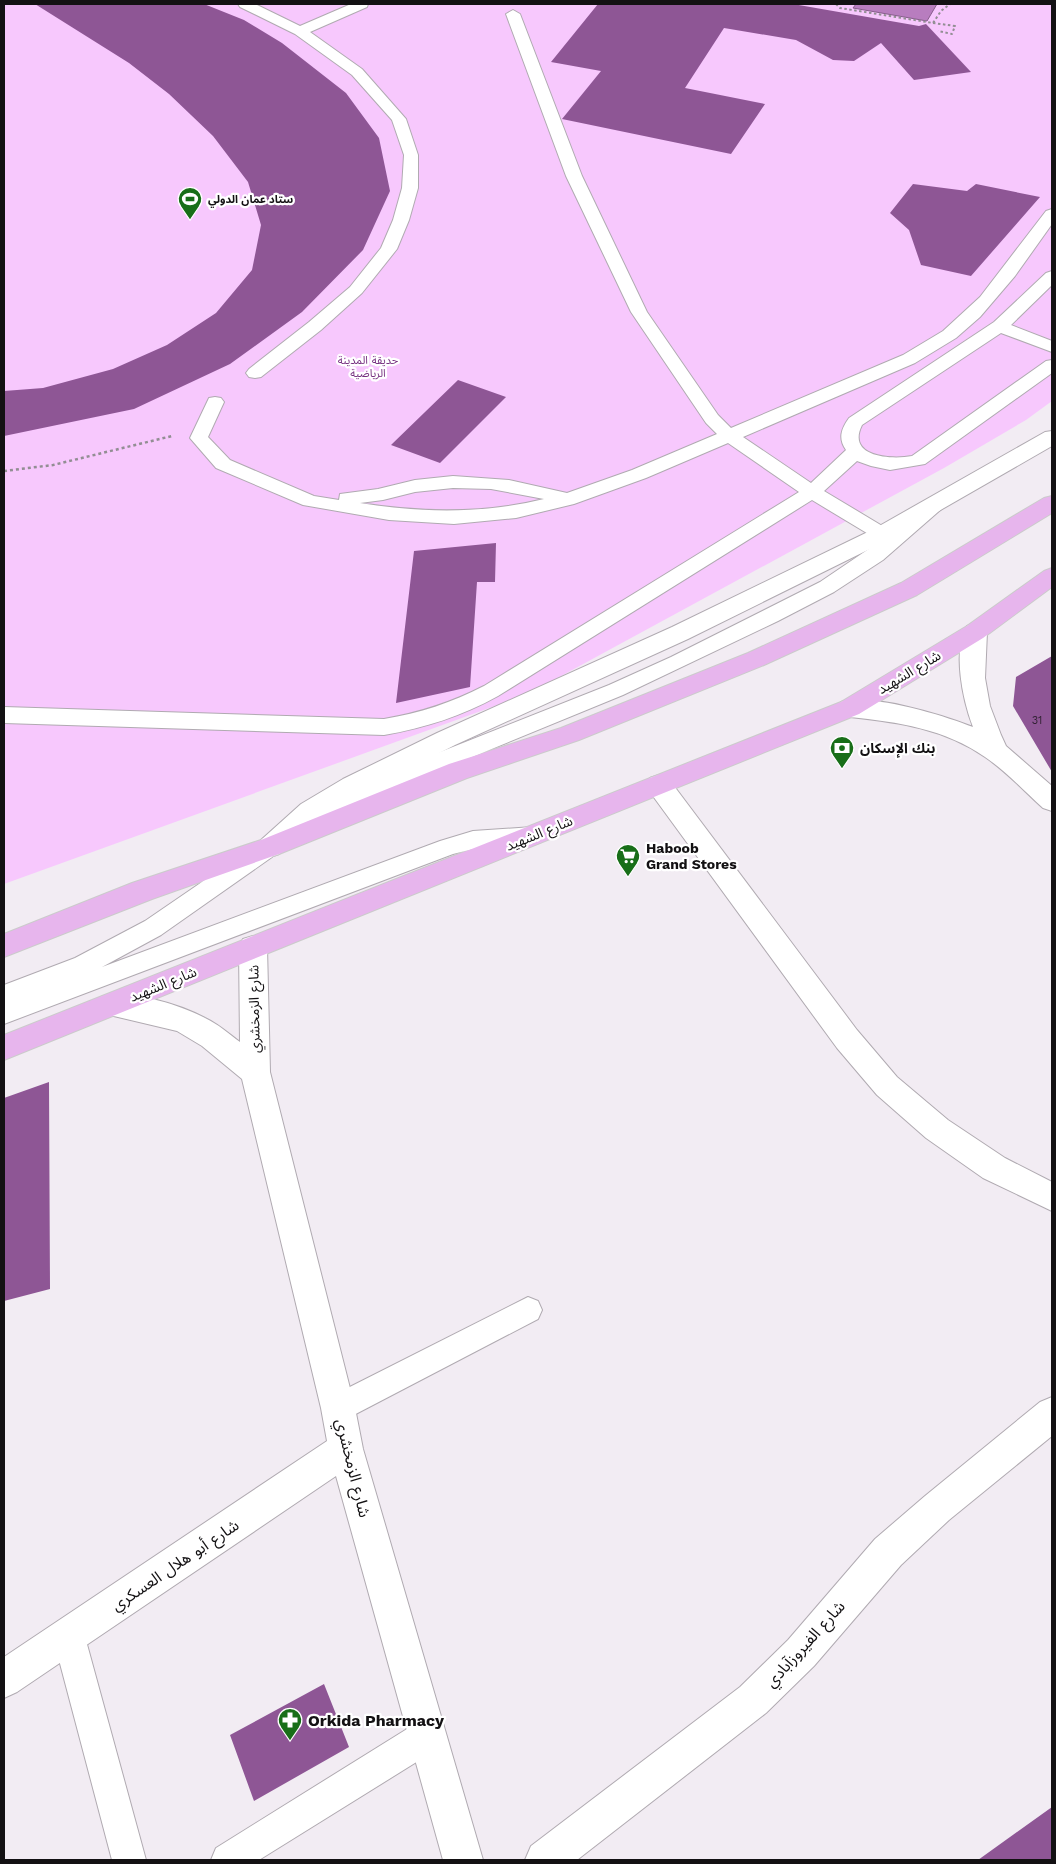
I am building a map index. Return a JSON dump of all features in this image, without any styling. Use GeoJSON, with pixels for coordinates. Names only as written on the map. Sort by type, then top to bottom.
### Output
{"type":"FeatureCollection","features":[{"type":"Feature","properties":{"kind":"highway"},"geometry":{"type":"LineString","coordinates":[[1024,520],[1052,494]]}},
{"type":"Feature","properties":{"kind":"highway"},"geometry":{"type":"LineString","coordinates":[[4,946],[142,891],[270,846],[458,771],[570,734],[756,659],[909,589],[1052,503]]}},
{"type":"Feature","properties":{"kind":"highway","name":"شارع الشهيد"},"geometry":{"type":"LineString","coordinates":[[4,1048],[850,708],[975,632],[1052,576]]}},
{"type":"Feature","properties":{"kind":"street"},"geometry":{"type":"LineString","coordinates":[[270,846],[310,811],[352,786],[446,740],[680,633],[882,534],[1052,437]]}},
{"type":"Feature","properties":{"kind":"street"},"geometry":{"type":"LineString","coordinates":[[975,632],[972,654],[973,689],[983,725],[995,750]]}},
{"type":"Feature","properties":{"kind":"street"},"geometry":{"type":"LineString","coordinates":[[850,708],[880,710],[934,723],[968,736],[995,750],[1052,801]]}},
{"type":"Feature","properties":{"kind":"street"},"geometry":{"type":"LineString","coordinates":[[660,785],[847,1039],[887,1086],[937,1129],[994,1168],[1052,1197]]}},
{"type":"Feature","properties":{"kind":"street","name":"شارع الزمخشري"},"geometry":{"type":"LineString","coordinates":[[253,947],[255,1072],[338,1408],[346,1449],[463,1860]]}},
{"type":"Feature","properties":{"kind":"street","name":"شارع الزمخشري"},"geometry":{"type":"LineString","coordinates":[[111,1005],[155,1012],[195,1026],[255,1072]]}},
{"type":"Feature","properties":{"kind":"street","name":"شارع الفيروزآبادي"},"geometry":{"type":"LineString","coordinates":[[545,1860],[753,1700],[801,1653],[888,1552],[937,1508],[1052,1414]]}},
{"type":"Feature","properties":{"kind":"street","name":"شارع أبو هلال العسكري"},"geometry":{"type":"LineString","coordinates":[[4,1679],[346,1449]]}},
{"type":"Feature","properties":{"kind":"lane"},"geometry":{"type":"LineString","coordinates":[[245,4],[300,31],[357,72],[399,119],[411,155],[410,188],[401,220],[389,249],[356,290],[315,326],[255,373]]}},
{"type":"Feature","properties":{"kind":"lane"},"geometry":{"type":"LineString","coordinates":[[300,31],[362,4]]}},
{"type":"Feature","properties":{"kind":"lane"},"geometry":{"type":"LineString","coordinates":[[513,14],[574,176],[639,312],[712,419],[728,435],[812,492],[882,534]]}},
{"type":"Feature","properties":{"kind":"lane"},"geometry":{"type":"LineString","coordinates":[[215,402],[199,438],[223,464],[310,501],[389,514],[454,518],[516,512],[567,500],[639,474],[901,362],[937,343],[961,326],[980,307],[1052,214]]}},
{"type":"Feature","properties":{"kind":"lane"},"geometry":{"type":"LineString","coordinates":[[1052,276],[1000,326],[855,422],[849,431],[849,441],[856,451],[868,459],[885,464],[902,464],[918,460],[1052,365]]}},
{"type":"Feature","properties":{"kind":"lane"},"geometry":{"type":"LineString","coordinates":[[1000,326],[1052,348]]}},
{"type":"Feature","properties":{"kind":"lane"},"geometry":{"type":"LineString","coordinates":[[4,715],[384,727],[422,720],[461,707],[492,691],[812,492],[856,451]]}},
{"type":"Feature","properties":{"kind":"lane"},"geometry":{"type":"LineString","coordinates":[[310,501],[377,495],[415,486],[454,482],[493,483],[532,489],[567,500]]}},
{"type":"Feature","properties":{"kind":"lane"},"geometry":{"type":"LineString","coordinates":[[4,995],[84,965],[153,928],[270,846],[365,795],[418,770],[616,690],[678,662],[826,587],[876,555],[944,499]]}},
{"type":"Feature","properties":{"kind":"lane"},"geometry":{"type":"LineString","coordinates":[[4,1014],[448,847],[473,840],[533,836]]}},
{"type":"Feature","properties":{"kind":"lane"},"geometry":{"type":"LineString","coordinates":[[338,1408],[528,1310]]}},
{"type":"Feature","properties":{"kind":"lane"},"geometry":{"type":"LineString","coordinates":[[69,1637],[128,1860]]}},
{"type":"Feature","properties":{"kind":"lane"},"geometry":{"type":"LineString","coordinates":[[228,1860],[427,1736]]}},
{"type":"Feature","properties":{"kind":"path"},"geometry":{"type":"LineString","coordinates":[[836,4],[840,8],[955,26],[952,34],[938,31]]}},
{"type":"Feature","properties":{"kind":"path"},"geometry":{"type":"LineString","coordinates":[[933,23],[941,11],[950,4]]}},
{"type":"Feature","properties":{"kind":"path"},"geometry":{"type":"LineString","coordinates":[[4,471],[53,465],[204,427]]}},
{"type":"Feature","properties":{"kind":"green space","name":"حديقة المدينة الرياضية"},"geometry":{"type":"Polygon","coordinates":[[[4,4],[1052,4],[1052,401],[1026,420],[944,468],[528,694],[4,884],[4,4]]]}},
{"type":"Feature","properties":{"kind":"shaded area"},"geometry":{"type":"Polygon","coordinates":[[[856,4],[937,4],[927,21],[853,8],[856,4]]]}},
{"type":"Feature","properties":{"kind":"building"},"geometry":{"type":"Polygon","coordinates":[[[35,4],[204,4],[244,20],[282,43],[346,93],[379,138],[390,191],[363,250],[302,312],[230,364],[134,409],[4,436],[4,391],[43,388],[113,369],[167,345],[216,313],[252,270],[261,225],[248,182],[213,136],[169,94],[129,63],[35,4]]]}},
{"type":"Feature","properties":{"kind":"building"},"geometry":{"type":"Polygon","coordinates":[[[598,4],[793,4],[919,26],[926,24],[971,72],[914,80],[881,43],[854,61],[833,60],[796,40],[724,28],[685,88],[765,104],[731,154],[562,119],[601,71],[551,62],[598,4]]]}},
{"type":"Feature","properties":{"kind":"building"},"geometry":{"type":"Polygon","coordinates":[[[913,184],[967,191],[976,184],[1040,197],[971,276],[921,265],[909,230],[890,213],[913,184]]]}},
{"type":"Feature","properties":{"kind":"building"},"geometry":{"type":"Polygon","coordinates":[[[458,380],[506,397],[440,463],[391,445],[458,380]]]}},
{"type":"Feature","properties":{"kind":"building"},"geometry":{"type":"Polygon","coordinates":[[[496,543],[495,582],[477,582],[470,687],[396,703],[414,551],[496,543]]]}},
{"type":"Feature","properties":{"kind":"building"},"geometry":{"type":"Polygon","coordinates":[[[1052,656],[1052,772],[1013,706],[1016,677],[1052,656]]]}},
{"type":"Feature","properties":{"kind":"building"},"geometry":{"type":"Polygon","coordinates":[[[49,1082],[50,1289],[4,1301],[4,1098],[49,1082]]]}},
{"type":"Feature","properties":{"kind":"building","name":"Orkida Pharmacy"},"geometry":{"type":"Polygon","coordinates":[[[324,1684],[349,1747],[254,1801],[230,1735],[324,1684]]]}},
{"type":"Feature","properties":{"kind":"building"},"geometry":{"type":"Polygon","coordinates":[[[1052,1807],[1052,1860],[978,1860],[1052,1807]]]}},
{"type":"Feature","properties":{"kind":"place","name":"ستاد عمان الدولي"},"geometry":{"type":"Point","coordinates":[190,220]}},
{"type":"Feature","properties":{"kind":"place","name":"بنك الإسكان"},"geometry":{"type":"Point","coordinates":[842,769]}},
{"type":"Feature","properties":{"kind":"place","name":"Haboob Grand Stores"},"geometry":{"type":"Point","coordinates":[628,877]}},
{"type":"Feature","properties":{"kind":"place","name":"Orkida Pharmacy"},"geometry":{"type":"Point","coordinates":[290,1741]}}]}
